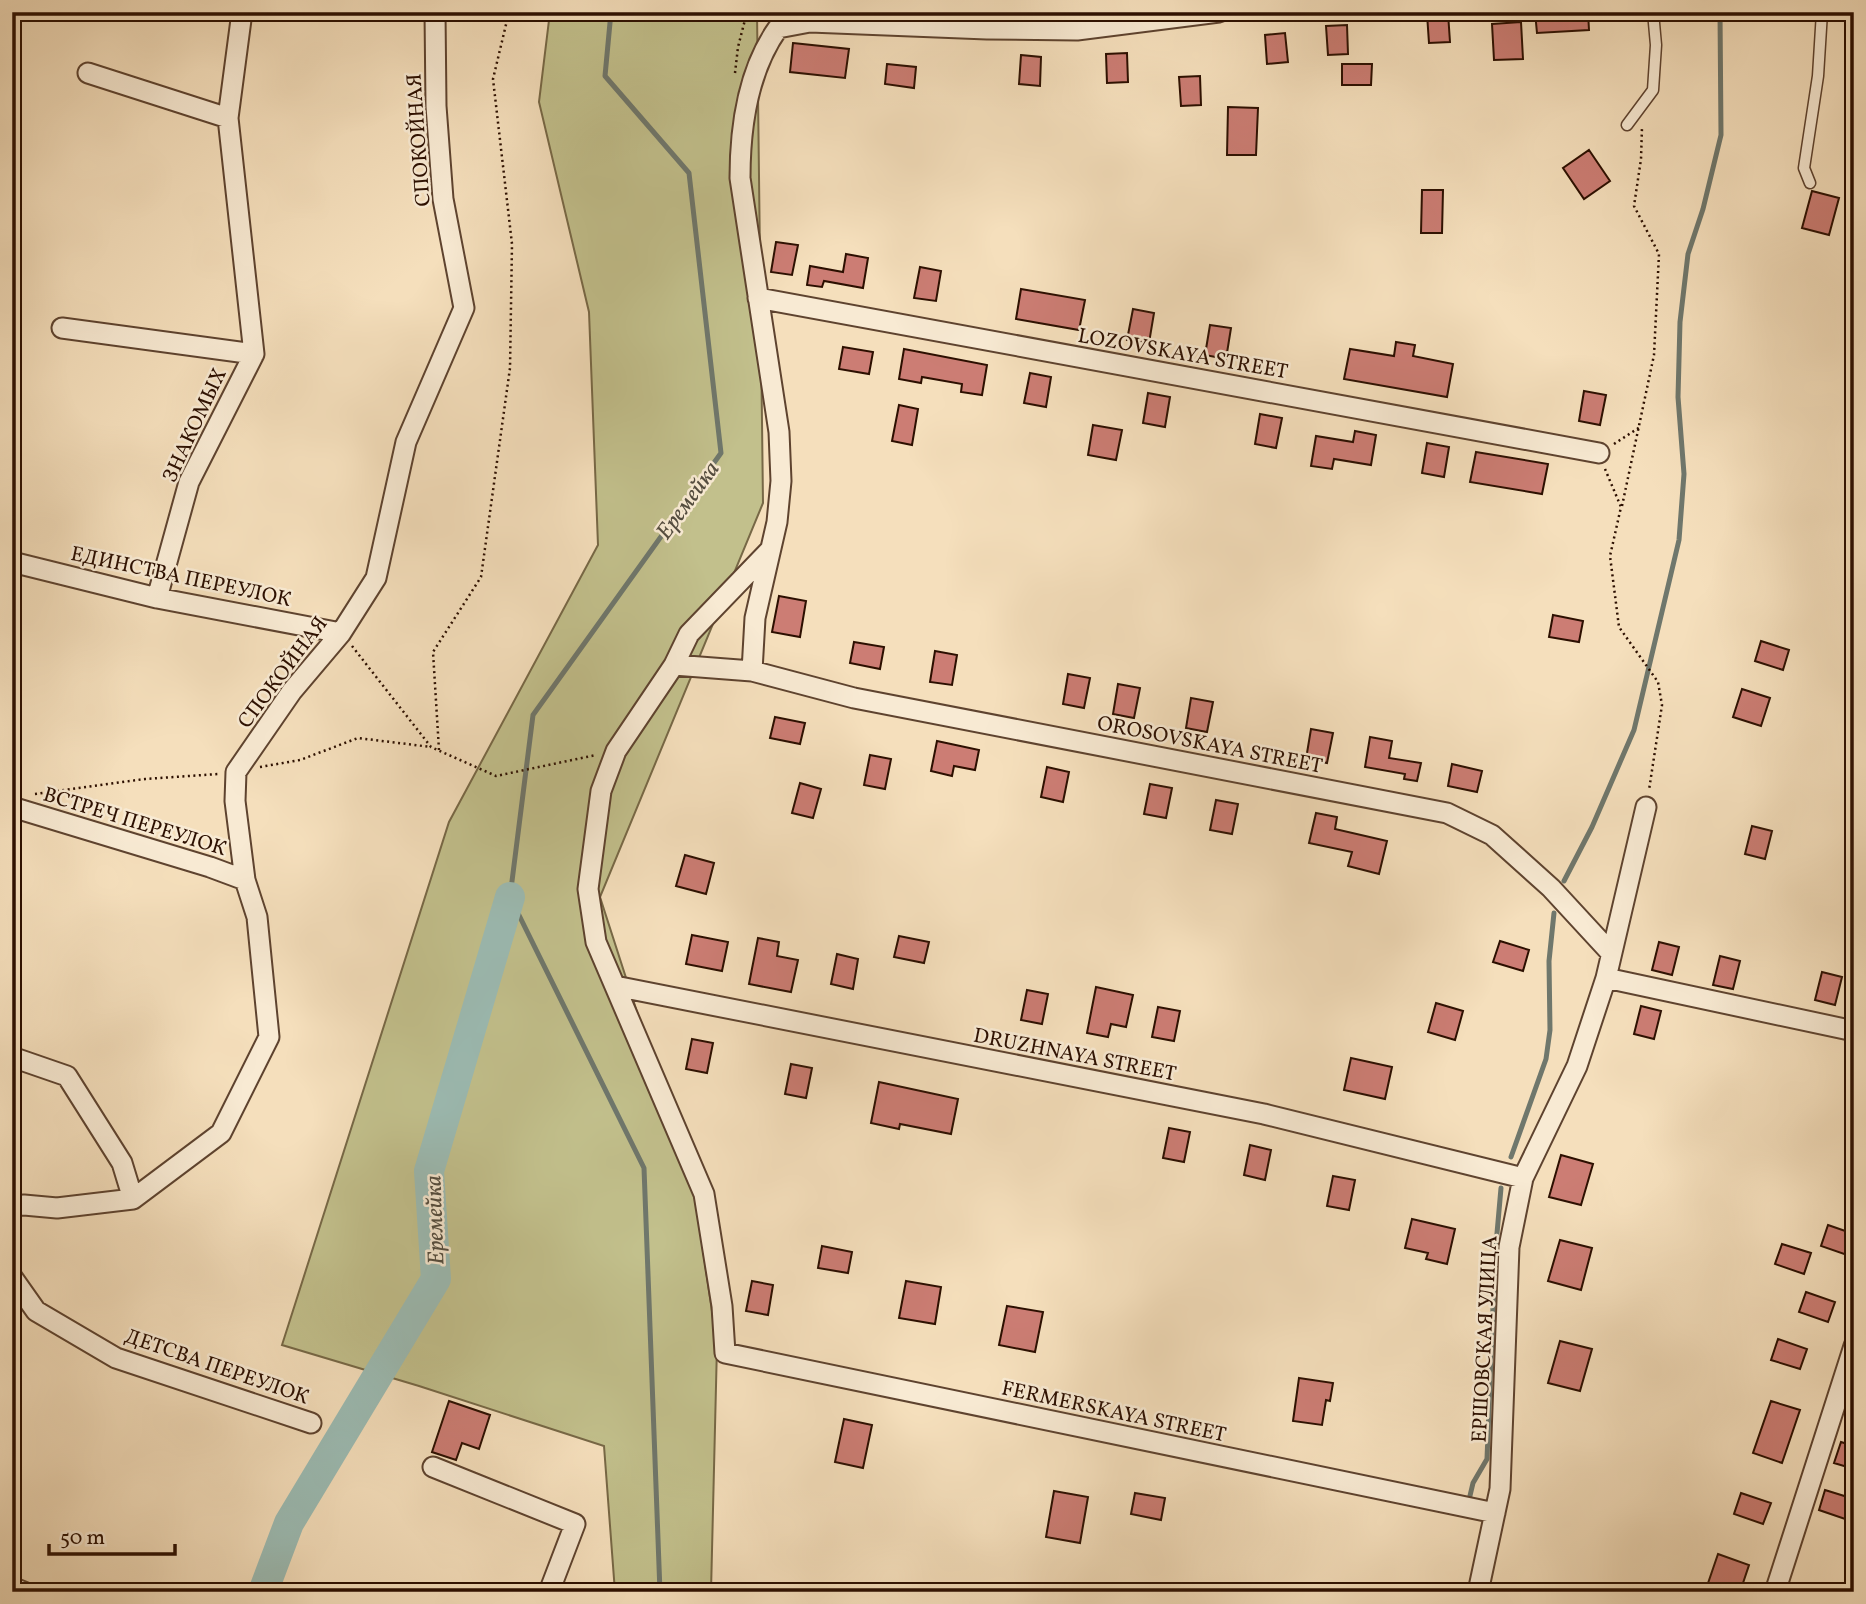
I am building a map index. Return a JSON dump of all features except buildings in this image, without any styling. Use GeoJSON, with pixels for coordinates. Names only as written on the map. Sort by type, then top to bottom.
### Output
{"type":"FeatureCollection","features":[{"type":"Feature","properties":{"kind":"street","name":"ЗНАКОМЫХ"},"geometry":{"type":"LineString","coordinates":[[157,598],[189,482],[254,354],[228,118],[242,12]]}},
{"type":"Feature","properties":{"kind":"street","name":"СПОКОЙНАЯ"},"geometry":{"type":"LineString","coordinates":[[133,1199],[221,1133],[269,1037],[257,917],[245,880],[234,801],[236,772],[292,691],[341,633],[376,578],[407,442],[464,308],[443,199],[436,106],[435,12]]}},
{"type":"Feature","properties":{"kind":"street"},"geometry":{"type":"LineString","coordinates":[[751,671],[755,618],[776,523],[782,481],[779,432],[740,178],[740,144],[753,80],[765,47],[778,28],[810,22],[1077,30],[1219,12]]}},
{"type":"Feature","properties":{"kind":"street"},"geometry":{"type":"LineString","coordinates":[[88,73],[228,118]]}},
{"type":"Feature","properties":{"kind":"street","name":"LOZOVSKAYA STREET"},"geometry":{"type":"LineString","coordinates":[[758,298],[1599,453]]}},
{"type":"Feature","properties":{"kind":"street","name":"ЗНАКОМЫХ"},"geometry":{"type":"LineString","coordinates":[[62,328],[254,354]]}},
{"type":"Feature","properties":{"kind":"street"},"geometry":{"type":"LineString","coordinates":[[614,986],[596,942],[588,890],[601,791],[616,751],[674,665],[689,634],[769,550]]}},
{"type":"Feature","properties":{"kind":"street","name":"ЕДИНСТВА ПЕРЕУЛОК"},"geometry":{"type":"LineString","coordinates":[[12,562],[157,598],[341,633]]}},
{"type":"Feature","properties":{"kind":"street","name":"OROSOVSKAYA STREET"},"geometry":{"type":"LineString","coordinates":[[674,665],[751,671],[853,698],[1447,813],[1492,835],[1550,888],[1611,953]]}},
{"type":"Feature","properties":{"kind":"street","name":"ВСТРЕЧ ПЕРЕУЛОК"},"geometry":{"type":"LineString","coordinates":[[12,807],[245,880]]}},
{"type":"Feature","properties":{"kind":"street","name":"ЕРШОВСКАЯ УЛИЦА"},"geometry":{"type":"LineString","coordinates":[[1478,1592],[1500,1489],[1509,1247],[1523,1178],[1577,1066],[1606,978],[1646,807]]}},
{"type":"Feature","properties":{"kind":"street"},"geometry":{"type":"LineString","coordinates":[[1606,978],[1854,1031]]}},
{"type":"Feature","properties":{"kind":"street","name":"DRUZHNAYA STREET"},"geometry":{"type":"LineString","coordinates":[[614,986],[1264,1114],[1523,1178]]}},
{"type":"Feature","properties":{"kind":"street","name":"FERMERSKAYA STREET"},"geometry":{"type":"LineString","coordinates":[[614,986],[704,1194],[722,1306],[725,1353],[1495,1513]]}},
{"type":"Feature","properties":{"kind":"street"},"geometry":{"type":"LineString","coordinates":[[12,1057],[67,1076],[122,1163],[133,1199],[57,1208],[12,1206]]}},
{"type":"Feature","properties":{"kind":"street","name":"ДЕТСВА ПЕРЕУЛОК"},"geometry":{"type":"LineString","coordinates":[[12,1277],[36,1311],[116,1358],[311,1423]]}},
{"type":"Feature","properties":{"kind":"street"},"geometry":{"type":"LineString","coordinates":[[1775,1592],[1854,1346]]}},
{"type":"Feature","properties":{"kind":"street"},"geometry":{"type":"LineString","coordinates":[[433,1467],[575,1524],[549,1592]]}},
{"type":"Feature","properties":{"kind":"street"},"geometry":{"type":"LineString","coordinates":[[12,1587],[24,1592]]}},
{"type":"Feature","properties":{"kind":"lane"},"geometry":{"type":"LineString","coordinates":[[1627,125],[1653,90],[1656,45],[1653,12]]}},
{"type":"Feature","properties":{"kind":"lane"},"geometry":{"type":"LineString","coordinates":[[1810,183],[1804,168],[1818,76],[1822,12]]}},
{"type":"Feature","properties":{"kind":"path"},"geometry":{"type":"LineString","coordinates":[[439,750],[433,652],[481,577],[510,368],[512,244],[493,79],[509,12]]}},
{"type":"Feature","properties":{"kind":"path"},"geometry":{"type":"LineString","coordinates":[[1643,103],[1642,159],[1634,206],[1659,254],[1654,355],[1610,556],[1619,627],[1658,682],[1662,705],[1646,807]]}},
{"type":"Feature","properties":{"kind":"path"},"geometry":{"type":"LineString","coordinates":[[1621,507],[1599,453],[1640,427]]}},
{"type":"Feature","properties":{"kind":"path"},"geometry":{"type":"LineString","coordinates":[[341,633],[430,747],[496,776],[616,751]]}},
{"type":"Feature","properties":{"kind":"shaded area"},"geometry":{"type":"Polygon","coordinates":[[[550,12],[757,12],[763,503],[600,897],[694,1189],[717,1345],[711,1592],[615,1592],[604,1446],[282,1345],[449,822],[598,545],[589,312],[539,102],[550,12]]]}},
{"type":"Feature","properties":{"kind":"waterway","name":"Еремейка"},"geometry":{"type":"LineString","coordinates":[[611,12],[605,76],[689,173],[721,453],[533,715],[510,897],[644,1168],[660,1592]]}},
{"type":"Feature","properties":{"kind":"waterway"},"geometry":{"type":"LineString","coordinates":[[1564,881],[1592,827],[1634,730],[1679,540],[1684,474],[1678,397],[1680,322],[1688,254],[1703,209],[1721,135],[1720,12]]}},
{"type":"Feature","properties":{"kind":"waterway","name":"Еремейка"},"geometry":{"type":"LineString","coordinates":[[263,1592],[289,1523],[436,1279],[429,1171],[510,897]]}},
{"type":"Feature","properties":{"kind":"waterway"},"geometry":{"type":"LineString","coordinates":[[1511,1157],[1546,1059],[1550,1030],[1549,961],[1554,913]]}},
{"type":"Feature","properties":{"kind":"waterway"},"geometry":{"type":"LineString","coordinates":[[1469,1500],[1473,1483],[1487,1459],[1495,1256],[1501,1188]]}}]}
